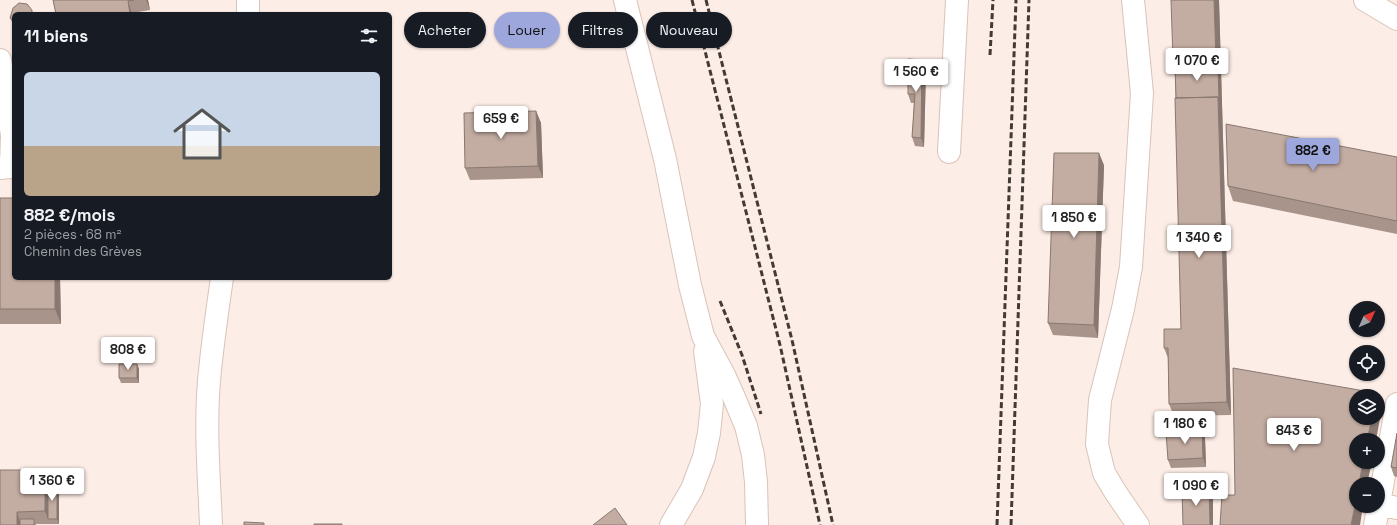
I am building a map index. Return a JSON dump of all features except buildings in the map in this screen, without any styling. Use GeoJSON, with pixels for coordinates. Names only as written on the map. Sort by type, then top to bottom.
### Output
{"type":"FeatureCollection","features":[{"type":"Feature","properties":{"kind":"street"},"geometry":{"type":"LineString","coordinates":[[248,0],[248,12]]}},
{"type":"Feature","properties":{"kind":"street"},"geometry":{"type":"LineString","coordinates":[[626,0],[665,159],[690,285],[703,336],[712,404],[709,433],[704,457],[692,489],[671,525]]}},
{"type":"Feature","properties":{"kind":"street"},"geometry":{"type":"LineString","coordinates":[[949,152],[957,0]]}},
{"type":"Feature","properties":{"kind":"street"},"geometry":{"type":"LineString","coordinates":[[1134,0],[1142,93],[1131,267],[1123,308],[1100,400],[1098,444],[1104,473],[1138,525]]}},
{"type":"Feature","properties":{"kind":"street"},"geometry":{"type":"LineString","coordinates":[[1364,0],[1397,19]]}},
{"type":"Feature","properties":{"kind":"street"},"geometry":{"type":"LineString","coordinates":[[0,60],[12,135],[11,167],[0,168]]}},
{"type":"Feature","properties":{"kind":"street"},"geometry":{"type":"LineString","coordinates":[[211,525],[208,446],[209,382],[222,280]]}},
{"type":"Feature","properties":{"kind":"street"},"geometry":{"type":"LineString","coordinates":[[703,336],[724,375],[746,426],[754,461],[757,525]]}},
{"type":"Feature","properties":{"kind":"street"},"geometry":{"type":"LineString","coordinates":[[1375,525],[1388,506],[1397,404]]}},
{"type":"Feature","properties":{"kind":"railway"},"geometry":{"type":"LineString","coordinates":[[692,0],[780,345],[820,525]]}},
{"type":"Feature","properties":{"kind":"railway"},"geometry":{"type":"LineString","coordinates":[[706,0],[792,340],[833,525]]}},
{"type":"Feature","properties":{"kind":"railway"},"geometry":{"type":"LineString","coordinates":[[990,55],[993,0]]}},
{"type":"Feature","properties":{"kind":"railway"},"geometry":{"type":"LineString","coordinates":[[997,525],[1016,0]]}},
{"type":"Feature","properties":{"kind":"railway"},"geometry":{"type":"LineString","coordinates":[[1011,525],[1029,0]]}},
{"type":"Feature","properties":{"kind":"railway"},"geometry":{"type":"LineString","coordinates":[[720,301],[742,355],[761,414]]}}]}
